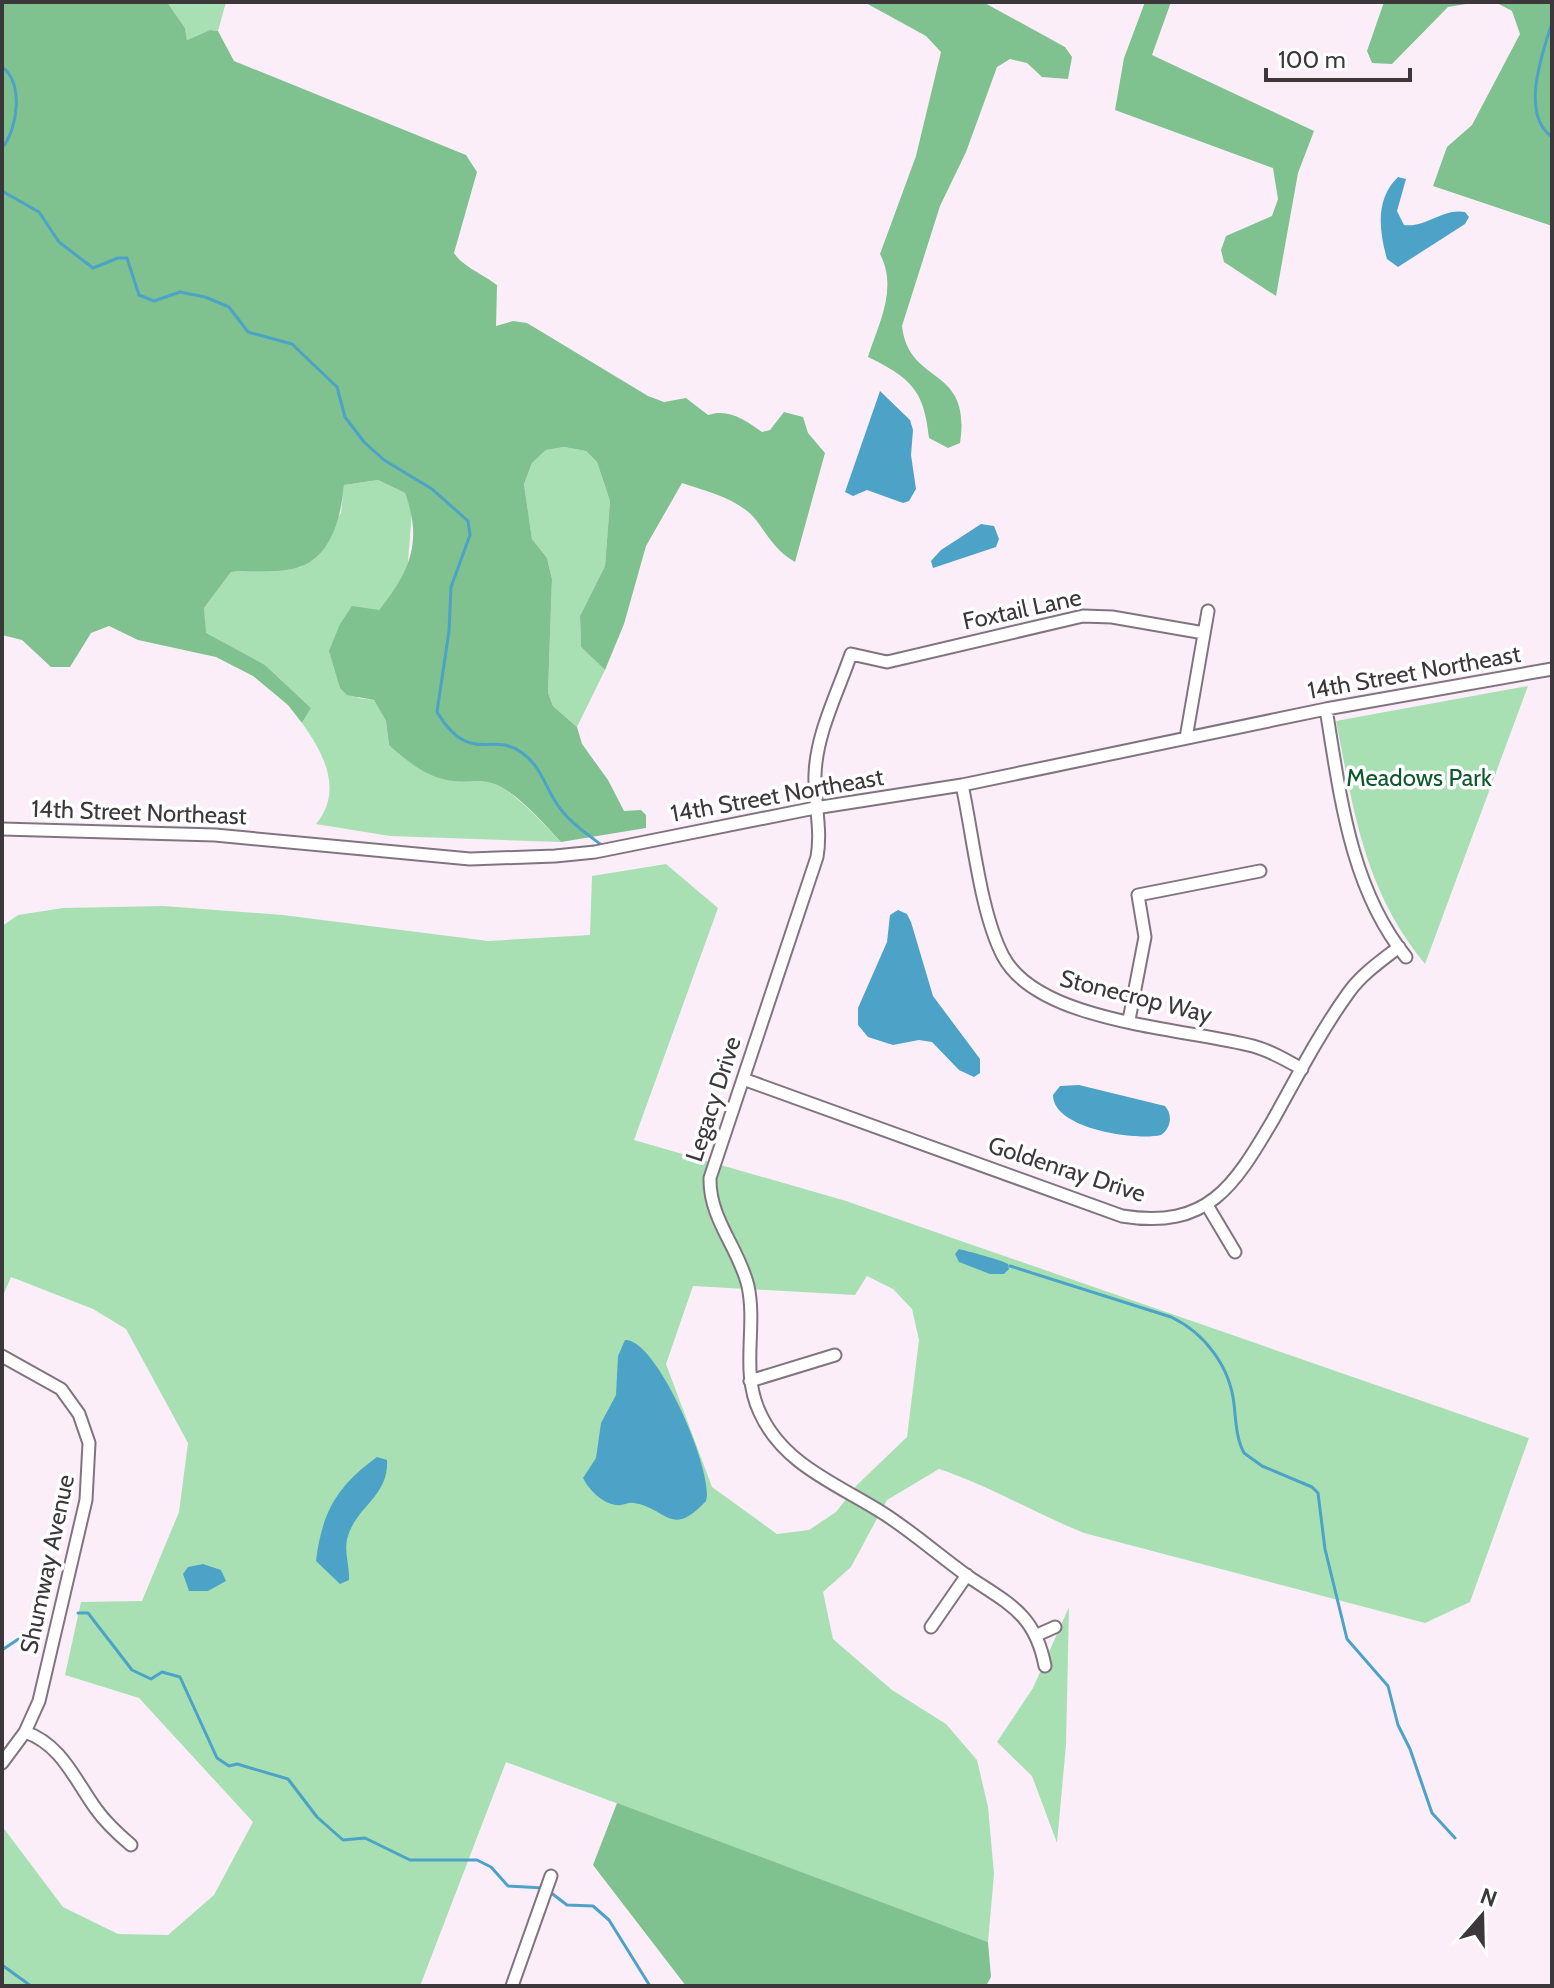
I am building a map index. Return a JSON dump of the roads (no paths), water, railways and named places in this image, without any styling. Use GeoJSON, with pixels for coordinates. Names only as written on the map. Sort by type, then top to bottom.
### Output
{"type":"FeatureCollection","features":[{"type":"Feature","properties":{"kind":"street"},"geometry":{"type":"LineString","coordinates":[[1186,738],[1208,611]]}},
{"type":"Feature","properties":{"kind":"street","name":"Foxtail Lane"},"geometry":{"type":"LineString","coordinates":[[851,654],[887,662],[1083,616],[1112,617],[1204,633]]}},
{"type":"Feature","properties":{"kind":"street","name":"Legacy Drive"},"geometry":{"type":"LineString","coordinates":[[851,654],[818,750],[815,808],[820,833],[817,857],[716,1152],[710,1191],[712,1207],[749,1292],[750,1381],[761,1415],[790,1454],[885,1515],[1011,1603],[1037,1635],[1045,1666]]}},
{"type":"Feature","properties":{"kind":"street","name":"14th Street Northeast"},"geometry":{"type":"LineString","coordinates":[[2,829],[215,835],[502,860],[595,852],[815,808],[962,785],[1326,709],[1552,669]]}},
{"type":"Feature","properties":{"kind":"street","name":"Goldenray Drive"},"geometry":{"type":"LineString","coordinates":[[743,1079],[1122,1216],[1168,1219],[1207,1205],[1236,1181],[1351,989],[1403,952],[1364,886],[1326,709]]}},
{"type":"Feature","properties":{"kind":"street","name":"Stonecrop Way"},"geometry":{"type":"LineString","coordinates":[[962,785],[992,931],[1011,968],[1034,990],[1061,1005],[1253,1046],[1302,1069]]}},
{"type":"Feature","properties":{"kind":"street"},"geometry":{"type":"LineString","coordinates":[[1129,1020],[1145,937],[1138,895],[1260,871]]}},
{"type":"Feature","properties":{"kind":"street"},"geometry":{"type":"LineString","coordinates":[[1207,1205],[1235,1252]]}},
{"type":"Feature","properties":{"kind":"street"},"geometry":{"type":"LineString","coordinates":[[750,1381],[835,1355]]}},
{"type":"Feature","properties":{"kind":"street","name":"Shumway Avenue"},"geometry":{"type":"LineString","coordinates":[[2,1356],[45,1378],[71,1400],[85,1430],[90,1460],[86,1500],[44,1684],[25,1732],[2,1763]]}},
{"type":"Feature","properties":{"kind":"street"},"geometry":{"type":"LineString","coordinates":[[931,1627],[967,1575]]}},
{"type":"Feature","properties":{"kind":"street"},"geometry":{"type":"LineString","coordinates":[[1037,1635],[1055,1627]]}},
{"type":"Feature","properties":{"kind":"street"},"geometry":{"type":"LineString","coordinates":[[25,1732],[34,1735],[69,1765],[97,1811],[131,1845]]}},
{"type":"Feature","properties":{"kind":"street"},"geometry":{"type":"LineString","coordinates":[[516,1985],[551,1876]]}},
{"type":"Feature","properties":{"kind":"water"},"geometry":{"type":"Polygon","coordinates":[[[1398,177],[1406,179],[1397,211],[1404,225],[1420,224],[1457,212],[1465,212],[1469,217],[1465,224],[1398,267],[1387,259],[1381,216],[1385,195],[1398,177]]]}},
{"type":"Feature","properties":{"kind":"water"},"geometry":{"type":"Polygon","coordinates":[[[880,391],[910,420],[913,430],[911,455],[916,489],[909,501],[903,503],[867,490],[853,496],[845,492],[880,391]]]}},
{"type":"Feature","properties":{"kind":"water"},"geometry":{"type":"Polygon","coordinates":[[[981,524],[994,526],[999,539],[996,547],[933,568],[931,561],[941,550],[981,524]]]}},
{"type":"Feature","properties":{"kind":"water"},"geometry":{"type":"Polygon","coordinates":[[[898,910],[907,914],[911,922],[933,996],[980,1059],[980,1073],[974,1077],[959,1070],[932,1042],[919,1040],[893,1045],[868,1037],[858,1025],[858,1008],[887,942],[890,915],[898,910]]]}},
{"type":"Feature","properties":{"kind":"water"},"geometry":{"type":"Polygon","coordinates":[[[1079,1085],[1165,1106],[1170,1117],[1169,1125],[1161,1135],[1134,1136],[1081,1124],[1057,1107],[1053,1095],[1060,1086],[1079,1085]]]}},
{"type":"Feature","properties":{"kind":"water"},"geometry":{"type":"Polygon","coordinates":[[[959,1249],[1004,1262],[1009,1269],[1004,1274],[990,1274],[959,1262],[955,1254],[959,1249]]]}},
{"type":"Feature","properties":{"kind":"water"},"geometry":{"type":"Polygon","coordinates":[[[625,1340],[638,1345],[667,1383],[702,1464],[706,1501],[685,1518],[669,1518],[634,1503],[611,1504],[596,1495],[583,1478],[596,1458],[601,1423],[616,1395],[618,1356],[625,1340]]]}},
{"type":"Feature","properties":{"kind":"water"},"geometry":{"type":"Polygon","coordinates":[[[377,1457],[387,1460],[383,1483],[352,1526],[346,1547],[349,1580],[340,1584],[316,1561],[322,1528],[342,1490],[377,1457]]]}},
{"type":"Feature","properties":{"kind":"water"},"geometry":{"type":"Polygon","coordinates":[[[203,1564],[221,1570],[226,1581],[208,1591],[189,1591],[183,1574],[188,1567],[203,1564]]]}},
{"type":"Feature","properties":{"kind":"waterway"},"geometry":{"type":"LineString","coordinates":[[1552,23],[1539,67],[1535,99],[1542,127],[1552,137]]}},
{"type":"Feature","properties":{"kind":"waterway"},"geometry":{"type":"LineString","coordinates":[[2,67],[14,83],[16,94],[15,118],[2,148]]}},
{"type":"Feature","properties":{"kind":"waterway"},"geometry":{"type":"LineString","coordinates":[[2,191],[39,212],[59,242],[93,268],[118,258],[127,258],[139,295],[154,301],[180,292],[205,297],[229,307],[248,332],[292,344],[337,387],[345,417],[364,442],[384,460],[432,489],[468,521],[470,535],[451,587],[449,631],[437,712],[449,728],[470,743],[499,744],[521,752],[537,768],[565,815],[604,847]]}},
{"type":"Feature","properties":{"kind":"waterway"},"geometry":{"type":"LineString","coordinates":[[1010,1266],[1171,1317],[1195,1332],[1214,1353],[1232,1390],[1238,1435],[1244,1453],[1262,1466],[1312,1487],[1318,1493],[1325,1549],[1347,1639],[1388,1686],[1398,1725],[1410,1749],[1432,1813],[1455,1838]]}},
{"type":"Feature","properties":{"kind":"waterway"},"geometry":{"type":"LineString","coordinates":[[78,1613],[88,1613],[132,1670],[151,1679],[162,1672],[180,1677],[217,1758],[229,1766],[237,1764],[288,1779],[317,1817],[343,1840],[365,1838],[410,1860],[477,1860],[491,1867],[508,1886],[543,1888]]}},
{"type":"Feature","properties":{"kind":"waterway"},"geometry":{"type":"LineString","coordinates":[[2,1650],[32,1630],[44,1615]]}},
{"type":"Feature","properties":{"kind":"waterway"},"geometry":{"type":"LineString","coordinates":[[550,1892],[567,1905],[593,1906],[609,1920],[650,1986]]}},
{"type":"Feature","properties":{"kind":"waterway"},"geometry":{"type":"LineString","coordinates":[[2,1965],[31,1986]]}},
{"type":"Feature","properties":{"kind":"park label","name":"Meadows Park"},"geometry":{"type":"Point","coordinates":[1419,777]}}]}
